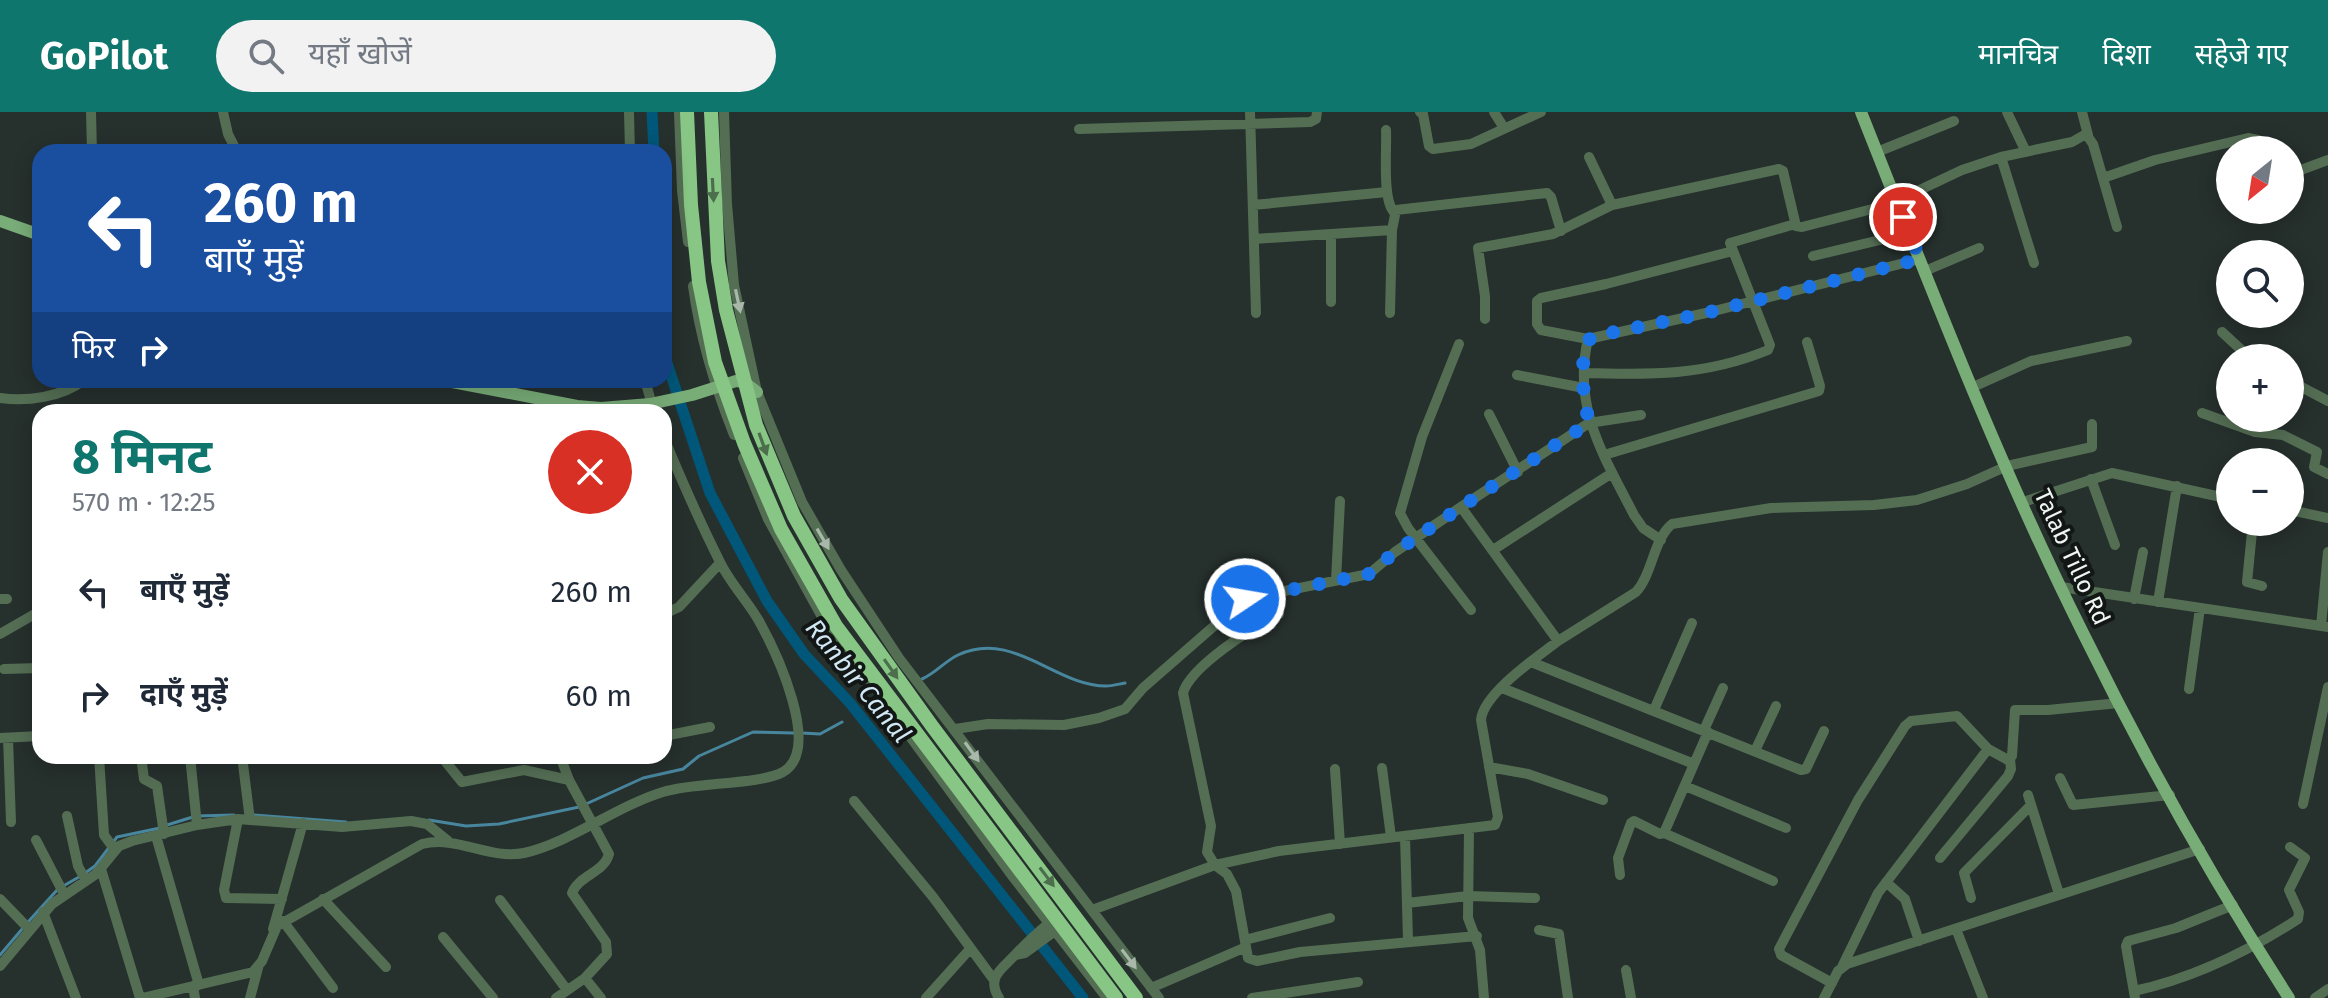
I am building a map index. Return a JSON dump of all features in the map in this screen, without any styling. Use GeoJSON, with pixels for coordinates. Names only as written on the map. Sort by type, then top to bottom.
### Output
{"type":"FeatureCollection","features":[{"type":"Feature","properties":{"kind":"highway"},"geometry":{"type":"LineString","coordinates":[[687,112],[691,205],[699,282],[715,362],[781,529],[836,626],[1116,998]]}},
{"type":"Feature","properties":{"kind":"highway"},"geometry":{"type":"LineString","coordinates":[[711,112],[718,261],[726,310],[756,425],[794,516],[841,599],[934,730],[1136,998]]}},
{"type":"Feature","properties":{"kind":"main road","name":"Talab Tillo Rd"},"geometry":{"type":"LineString","coordinates":[[1861,112],[1973,387],[2061,587],[2119,703],[2170,795],[2289,998]]}},
{"type":"Feature","properties":{"kind":"main road"},"geometry":{"type":"LineString","coordinates":[[0,221],[32,232]]}},
{"type":"Feature","properties":{"kind":"main road"},"geometry":{"type":"LineString","coordinates":[[662,404],[736,381],[744,382],[757,392]]}},
{"type":"Feature","properties":{"kind":"main road"},"geometry":{"type":"LineString","coordinates":[[484,388],[567,404]]}},
{"type":"Feature","properties":{"kind":"street"},"geometry":{"type":"LineString","coordinates":[[91,112],[92,144]]}},
{"type":"Feature","properties":{"kind":"street"},"geometry":{"type":"LineString","coordinates":[[223,112],[233,144]]}},
{"type":"Feature","properties":{"kind":"street"},"geometry":{"type":"LineString","coordinates":[[629,112],[630,144]]}},
{"type":"Feature","properties":{"kind":"street"},"geometry":{"type":"LineString","coordinates":[[679,112],[682,191],[697,317],[715,388],[768,519],[821,615],[1048,930],[1107,998]]}},
{"type":"Feature","properties":{"kind":"street"},"geometry":{"type":"LineString","coordinates":[[724,112],[734,285],[757,392],[802,502],[841,570],[899,658],[1159,998]]}},
{"type":"Feature","properties":{"kind":"street"},"geometry":{"type":"LineString","coordinates":[[1079,129],[1250,118],[1310,122],[1316,119],[1317,112]]}},
{"type":"Feature","properties":{"kind":"street"},"geometry":{"type":"LineString","coordinates":[[1420,112],[1429,146],[1433,149],[1471,144],[1541,112]]}},
{"type":"Feature","properties":{"kind":"street"},"geometry":{"type":"LineString","coordinates":[[1494,112],[1504,128]]}},
{"type":"Feature","properties":{"kind":"street"},"geometry":{"type":"LineString","coordinates":[[2007,112],[2026,152]]}},
{"type":"Feature","properties":{"kind":"street"},"geometry":{"type":"LineString","coordinates":[[2082,112],[2117,227]]}},
{"type":"Feature","properties":{"kind":"street"},"geometry":{"type":"LineString","coordinates":[[1250,118],[1256,313]]}},
{"type":"Feature","properties":{"kind":"street"},"geometry":{"type":"LineString","coordinates":[[1877,152],[1954,121]]}},
{"type":"Feature","properties":{"kind":"street"},"geometry":{"type":"LineString","coordinates":[[1386,130],[1387,192],[1389,206],[1394,212],[1390,313]]}},
{"type":"Feature","properties":{"kind":"street"},"geometry":{"type":"LineString","coordinates":[[1485,319],[1478,248],[1561,231],[1612,205],[1779,169],[1783,171],[1795,224],[1802,227],[1897,202],[1942,177],[2001,157],[2072,142],[2088,135]]}},
{"type":"Feature","properties":{"kind":"street"},"geometry":{"type":"LineString","coordinates":[[2103,178],[2155,160],[2216,146]]}},
{"type":"Feature","properties":{"kind":"street"},"geometry":{"type":"LineString","coordinates":[[1589,157],[1612,205]]}},
{"type":"Feature","properties":{"kind":"street"},"geometry":{"type":"LineString","coordinates":[[2001,157],[2034,263]]}},
{"type":"Feature","properties":{"kind":"street"},"geometry":{"type":"LineString","coordinates":[[2304,169],[2328,160]]}},
{"type":"Feature","properties":{"kind":"street"},"geometry":{"type":"LineString","coordinates":[[1253,205],[1387,192]]}},
{"type":"Feature","properties":{"kind":"street"},"geometry":{"type":"LineString","coordinates":[[1394,212],[1402,208],[1547,193],[1561,231]]}},
{"type":"Feature","properties":{"kind":"street"},"geometry":{"type":"LineString","coordinates":[[1584,373],[1669,374],[1715,366],[1765,352],[1770,345],[1730,243],[1795,224]]}},
{"type":"Feature","properties":{"kind":"street"},"geometry":{"type":"LineString","coordinates":[[1254,239],[1392,230]]}},
{"type":"Feature","properties":{"kind":"street"},"geometry":{"type":"LineString","coordinates":[[1813,256],[1909,233]]}},
{"type":"Feature","properties":{"kind":"street"},"geometry":{"type":"LineString","coordinates":[[1331,235],[1331,302]]}},
{"type":"Feature","properties":{"kind":"street"},"geometry":{"type":"LineString","coordinates":[[1733,251],[1541,298],[1537,301],[1537,324],[1541,330],[1588,339],[1922,265],[1979,248]]}},
{"type":"Feature","properties":{"kind":"street"},"geometry":{"type":"LineString","coordinates":[[2222,332],[2235,344]]}},
{"type":"Feature","properties":{"kind":"street"},"geometry":{"type":"LineString","coordinates":[[1588,339],[1584,388],[1589,423],[1640,524],[1654,535]]}},
{"type":"Feature","properties":{"kind":"street"},"geometry":{"type":"LineString","coordinates":[[1973,387],[2031,361],[2127,341]]}},
{"type":"Feature","properties":{"kind":"street"},"geometry":{"type":"LineString","coordinates":[[1604,455],[1819,391],[1807,342]]}},
{"type":"Feature","properties":{"kind":"street"},"geometry":{"type":"LineString","coordinates":[[1459,344],[1422,437],[1401,505],[1402,519],[1471,610]]}},
{"type":"Feature","properties":{"kind":"street"},"geometry":{"type":"LineString","coordinates":[[1517,375],[1584,388]]}},
{"type":"Feature","properties":{"kind":"street"},"geometry":{"type":"LineString","coordinates":[[0,398],[25,400],[68,388]]}},
{"type":"Feature","properties":{"kind":"street"},"geometry":{"type":"LineString","coordinates":[[2304,388],[2328,401]]}},
{"type":"Feature","properties":{"kind":"street"},"geometry":{"type":"LineString","coordinates":[[2202,413],[2255,432],[2280,435],[2317,452],[2314,467],[2328,474]]}},
{"type":"Feature","properties":{"kind":"street"},"geometry":{"type":"LineString","coordinates":[[1489,414],[1518,472]]}},
{"type":"Feature","properties":{"kind":"street"},"geometry":{"type":"LineString","coordinates":[[955,729],[988,724],[1064,725],[1125,709],[1143,688],[1245,599],[1369,574],[1461,507],[1589,423],[1641,415]]}},
{"type":"Feature","properties":{"kind":"street"},"geometry":{"type":"LineString","coordinates":[[1092,910],[1215,865],[1279,851],[1492,826],[1498,821],[1481,716],[1488,703],[1531,662],[1553,634],[1636,592],[1644,581],[1654,535],[1672,524],[1748,510],[1862,506],[1917,500],[1967,484],[2007,466],[2090,448],[2094,442],[2092,424]]}},
{"type":"Feature","properties":{"kind":"street"},"geometry":{"type":"LineString","coordinates":[[273,930],[283,921],[410,849],[430,842],[448,841],[499,853],[524,853],[591,820],[671,789],[783,772],[794,759],[799,746],[797,715],[766,635],[720,563],[672,456]]}},
{"type":"Feature","properties":{"kind":"street"},"geometry":{"type":"LineString","coordinates":[[1493,550],[1612,473]]}},
{"type":"Feature","properties":{"kind":"street"},"geometry":{"type":"LineString","coordinates":[[2023,502],[2117,473],[2216,496]]}},
{"type":"Feature","properties":{"kind":"street"},"geometry":{"type":"LineString","coordinates":[[2091,479],[2115,545]]}},
{"type":"Feature","properties":{"kind":"street"},"geometry":{"type":"LineString","coordinates":[[2158,602],[2177,486]]}},
{"type":"Feature","properties":{"kind":"street"},"geometry":{"type":"LineString","coordinates":[[1336,580],[1340,501]]}},
{"type":"Feature","properties":{"kind":"street"},"geometry":{"type":"LineString","coordinates":[[1461,507],[1553,634]]}},
{"type":"Feature","properties":{"kind":"street"},"geometry":{"type":"LineString","coordinates":[[2304,513],[2328,518]]}},
{"type":"Feature","properties":{"kind":"street"},"geometry":{"type":"LineString","coordinates":[[2252,536],[2247,582],[2262,586]]}},
{"type":"Feature","properties":{"kind":"street"},"geometry":{"type":"LineString","coordinates":[[2134,599],[2143,552]]}},
{"type":"Feature","properties":{"kind":"street"},"geometry":{"type":"LineString","coordinates":[[2061,587],[2324,626],[2328,552]]}},
{"type":"Feature","properties":{"kind":"street"},"geometry":{"type":"LineString","coordinates":[[672,610],[679,607],[720,563]]}},
{"type":"Feature","properties":{"kind":"street"},"geometry":{"type":"LineString","coordinates":[[2189,689],[2200,608]]}},
{"type":"Feature","properties":{"kind":"street"},"geometry":{"type":"LineString","coordinates":[[1279,614],[1233,640],[1184,689],[1211,826],[1207,852],[1215,865],[1227,874],[1236,891],[1248,958],[1253,961],[1300,952],[1477,936]]}},
{"type":"Feature","properties":{"kind":"street"},"geometry":{"type":"LineString","coordinates":[[0,634],[32,616]]}},
{"type":"Feature","properties":{"kind":"street"},"geometry":{"type":"LineString","coordinates":[[1654,710],[1692,623]]}},
{"type":"Feature","properties":{"kind":"street"},"geometry":{"type":"LineString","coordinates":[[1531,662],[1804,771],[1824,731]]}},
{"type":"Feature","properties":{"kind":"street"},"geometry":{"type":"LineString","coordinates":[[4,669],[32,668]]}},
{"type":"Feature","properties":{"kind":"street"},"geometry":{"type":"LineString","coordinates":[[2303,804],[2328,687]]}},
{"type":"Feature","properties":{"kind":"street"},"geometry":{"type":"LineString","coordinates":[[1502,688],[1694,764]]}},
{"type":"Feature","properties":{"kind":"street"},"geometry":{"type":"LineString","coordinates":[[1664,833],[1723,688]]}},
{"type":"Feature","properties":{"kind":"street"},"geometry":{"type":"LineString","coordinates":[[1940,858],[2008,776],[2015,710],[2119,703]]}},
{"type":"Feature","properties":{"kind":"street"},"geometry":{"type":"LineString","coordinates":[[1755,751],[1776,706]]}},
{"type":"Feature","properties":{"kind":"street"},"geometry":{"type":"LineString","coordinates":[[1832,983],[1781,955],[1779,949],[1858,800],[1905,726],[1911,721],[1957,716],[1988,749],[2010,759]]}},
{"type":"Feature","properties":{"kind":"street"},"geometry":{"type":"LineString","coordinates":[[672,734],[710,727]]}},
{"type":"Feature","properties":{"kind":"street"},"geometry":{"type":"LineString","coordinates":[[11,822],[4,738],[32,736]]}},
{"type":"Feature","properties":{"kind":"street"},"geometry":{"type":"LineString","coordinates":[[1824,998],[1868,910],[1886,882],[1988,749]]}},
{"type":"Feature","properties":{"kind":"street"},"geometry":{"type":"LineString","coordinates":[[100,764],[104,835],[112,847]]}},
{"type":"Feature","properties":{"kind":"street"},"geometry":{"type":"LineString","coordinates":[[142,764],[144,779],[157,786],[161,831],[196,986],[195,998]]}},
{"type":"Feature","properties":{"kind":"street"},"geometry":{"type":"LineString","coordinates":[[191,764],[196,820]]}},
{"type":"Feature","properties":{"kind":"street"},"geometry":{"type":"LineString","coordinates":[[243,764],[250,815]]}},
{"type":"Feature","properties":{"kind":"street"},"geometry":{"type":"LineString","coordinates":[[447,764],[462,782],[524,770],[569,780]]}},
{"type":"Feature","properties":{"kind":"street"},"geometry":{"type":"LineString","coordinates":[[556,998],[585,978],[604,959],[607,949],[606,942],[572,893],[577,884],[608,859],[606,846],[569,780],[564,764]]}},
{"type":"Feature","properties":{"kind":"street"},"geometry":{"type":"LineString","coordinates":[[1489,767],[1528,774],[1603,800]]}},
{"type":"Feature","properties":{"kind":"street"},"geometry":{"type":"LineString","coordinates":[[1382,768],[1391,837]]}},
{"type":"Feature","properties":{"kind":"street"},"geometry":{"type":"LineString","coordinates":[[1335,769],[1340,844]]}},
{"type":"Feature","properties":{"kind":"street"},"geometry":{"type":"LineString","coordinates":[[2060,778],[2073,805],[2170,795]]}},
{"type":"Feature","properties":{"kind":"street"},"geometry":{"type":"LineString","coordinates":[[1685,786],[1786,828]]}},
{"type":"Feature","properties":{"kind":"street"},"geometry":{"type":"LineString","coordinates":[[1971,898],[1964,873],[2029,800],[2059,894]]}},
{"type":"Feature","properties":{"kind":"street"},"geometry":{"type":"LineString","coordinates":[[854,801],[933,897],[994,980]]}},
{"type":"Feature","properties":{"kind":"street"},"geometry":{"type":"LineString","coordinates":[[112,847],[196,820],[238,819],[250,815],[353,827],[411,821],[435,828],[448,841]]}},
{"type":"Feature","properties":{"kind":"street"},"geometry":{"type":"LineString","coordinates":[[67,816],[83,876]]}},
{"type":"Feature","properties":{"kind":"street"},"geometry":{"type":"LineString","coordinates":[[238,819],[224,890],[226,898],[282,899]]}},
{"type":"Feature","properties":{"kind":"street"},"geometry":{"type":"LineString","coordinates":[[1620,875],[1618,858],[1632,821],[1773,881]]}},
{"type":"Feature","properties":{"kind":"street"},"geometry":{"type":"LineString","coordinates":[[250,998],[303,823]]}},
{"type":"Feature","properties":{"kind":"street"},"geometry":{"type":"LineString","coordinates":[[1469,828],[1469,921],[1477,936],[1484,998]]}},
{"type":"Feature","properties":{"kind":"street"},"geometry":{"type":"LineString","coordinates":[[1405,836],[1408,940]]}},
{"type":"Feature","properties":{"kind":"street"},"geometry":{"type":"LineString","coordinates":[[36,840],[62,889]]}},
{"type":"Feature","properties":{"kind":"street"},"geometry":{"type":"LineString","coordinates":[[0,966],[25,926],[43,912],[62,889],[101,869],[112,847]]}},
{"type":"Feature","properties":{"kind":"street"},"geometry":{"type":"LineString","coordinates":[[2233,905],[2160,934],[2128,941],[2126,946],[2134,994],[2172,982],[2256,946],[2299,917],[2289,890],[2305,858],[2290,847]]}},
{"type":"Feature","properties":{"kind":"street"},"geometry":{"type":"LineString","coordinates":[[1842,967],[2200,849]]}},
{"type":"Feature","properties":{"kind":"street"},"geometry":{"type":"LineString","coordinates":[[101,869],[141,998],[248,974],[258,968]]}},
{"type":"Feature","properties":{"kind":"street"},"geometry":{"type":"LineString","coordinates":[[1886,882],[1905,899],[1919,941]]}},
{"type":"Feature","properties":{"kind":"street"},"geometry":{"type":"LineString","coordinates":[[1407,903],[1468,896],[1535,898]]}},
{"type":"Feature","properties":{"kind":"street"},"geometry":{"type":"LineString","coordinates":[[0,899],[25,926]]}},
{"type":"Feature","properties":{"kind":"street"},"geometry":{"type":"LineString","coordinates":[[323,899],[386,967]]}},
{"type":"Feature","properties":{"kind":"street"},"geometry":{"type":"LineString","coordinates":[[500,900],[567,990]]}},
{"type":"Feature","properties":{"kind":"street"},"geometry":{"type":"LineString","coordinates":[[43,912],[76,998]]}},
{"type":"Feature","properties":{"kind":"street"},"geometry":{"type":"LineString","coordinates":[[1151,988],[1245,944],[1330,918]]}},
{"type":"Feature","properties":{"kind":"street"},"geometry":{"type":"LineString","coordinates":[[283,921],[333,988]]}},
{"type":"Feature","properties":{"kind":"street"},"geometry":{"type":"LineString","coordinates":[[1956,929],[1983,998]]}},
{"type":"Feature","properties":{"kind":"street"},"geometry":{"type":"LineString","coordinates":[[999,998],[994,988],[997,972],[1048,930]]}},
{"type":"Feature","properties":{"kind":"street"},"geometry":{"type":"LineString","coordinates":[[1539,930],[1559,934],[1568,998]]}},
{"type":"Feature","properties":{"kind":"street"},"geometry":{"type":"LineString","coordinates":[[443,937],[493,998]]}},
{"type":"Feature","properties":{"kind":"street"},"geometry":{"type":"LineString","coordinates":[[926,998],[970,949]]}},
{"type":"Feature","properties":{"kind":"street"},"geometry":{"type":"LineString","coordinates":[[1626,970],[1631,998]]}},
{"type":"Feature","properties":{"kind":"street"},"geometry":{"type":"LineString","coordinates":[[585,978],[601,998]]}},
{"type":"Feature","properties":{"kind":"street"},"geometry":{"type":"LineString","coordinates":[[1252,998],[1288,996],[1358,982]]}},
{"type":"Feature","properties":{"kind":"street"},"geometry":{"type":"LineString","coordinates":[[2315,998],[2328,989]]}},
{"type":"Feature","properties":{"kind":"waterway","name":"Ranbir Canal"},"geometry":{"type":"LineString","coordinates":[[652,112],[654,144]]}},
{"type":"Feature","properties":{"kind":"waterway","name":"Ranbir Canal"},"geometry":{"type":"LineString","coordinates":[[672,378],[710,493],[767,601],[804,654],[850,703],[1083,998]]}},
{"type":"Feature","properties":{"kind":"waterway"},"geometry":{"type":"LineString","coordinates":[[922,679],[958,655],[978,649],[997,649],[1016,653],[1087,684],[1106,686],[1125,683]]}},
{"type":"Feature","properties":{"kind":"waterway"},"geometry":{"type":"LineString","coordinates":[[802,733],[820,734],[842,722]]}},
{"type":"Feature","properties":{"kind":"waterway"},"geometry":{"type":"LineString","coordinates":[[586,804],[643,778],[683,769],[699,756],[753,732],[794,733]]}},
{"type":"Feature","properties":{"kind":"waterway"},"geometry":{"type":"LineString","coordinates":[[429,820],[466,826],[499,824],[579,807]]}},
{"type":"Feature","properties":{"kind":"waterway"},"geometry":{"type":"LineString","coordinates":[[167,825],[196,816],[234,815]]}},
{"type":"Feature","properties":{"kind":"waterway"},"geometry":{"type":"LineString","coordinates":[[254,815],[346,822]]}},
{"type":"Feature","properties":{"kind":"waterway"},"geometry":{"type":"LineString","coordinates":[[85,873],[95,866],[117,837],[160,828]]}},
{"type":"Feature","properties":{"kind":"waterway"},"geometry":{"type":"LineString","coordinates":[[65,885],[79,877]]}},
{"type":"Feature","properties":{"kind":"waterway"},"geometry":{"type":"LineString","coordinates":[[28,922],[58,889]]}},
{"type":"Feature","properties":{"kind":"waterway"},"geometry":{"type":"LineString","coordinates":[[0,955],[23,928]]}},
{"type":"Feature","properties":{"kind":"route"},"geometry":{"type":"LineString","coordinates":[[1245,599],[1369,574],[1395,552],[1589,423],[1584,373],[1587,343],[1591,337],[1706,313],[1920,259],[1903,217]]}}]}
